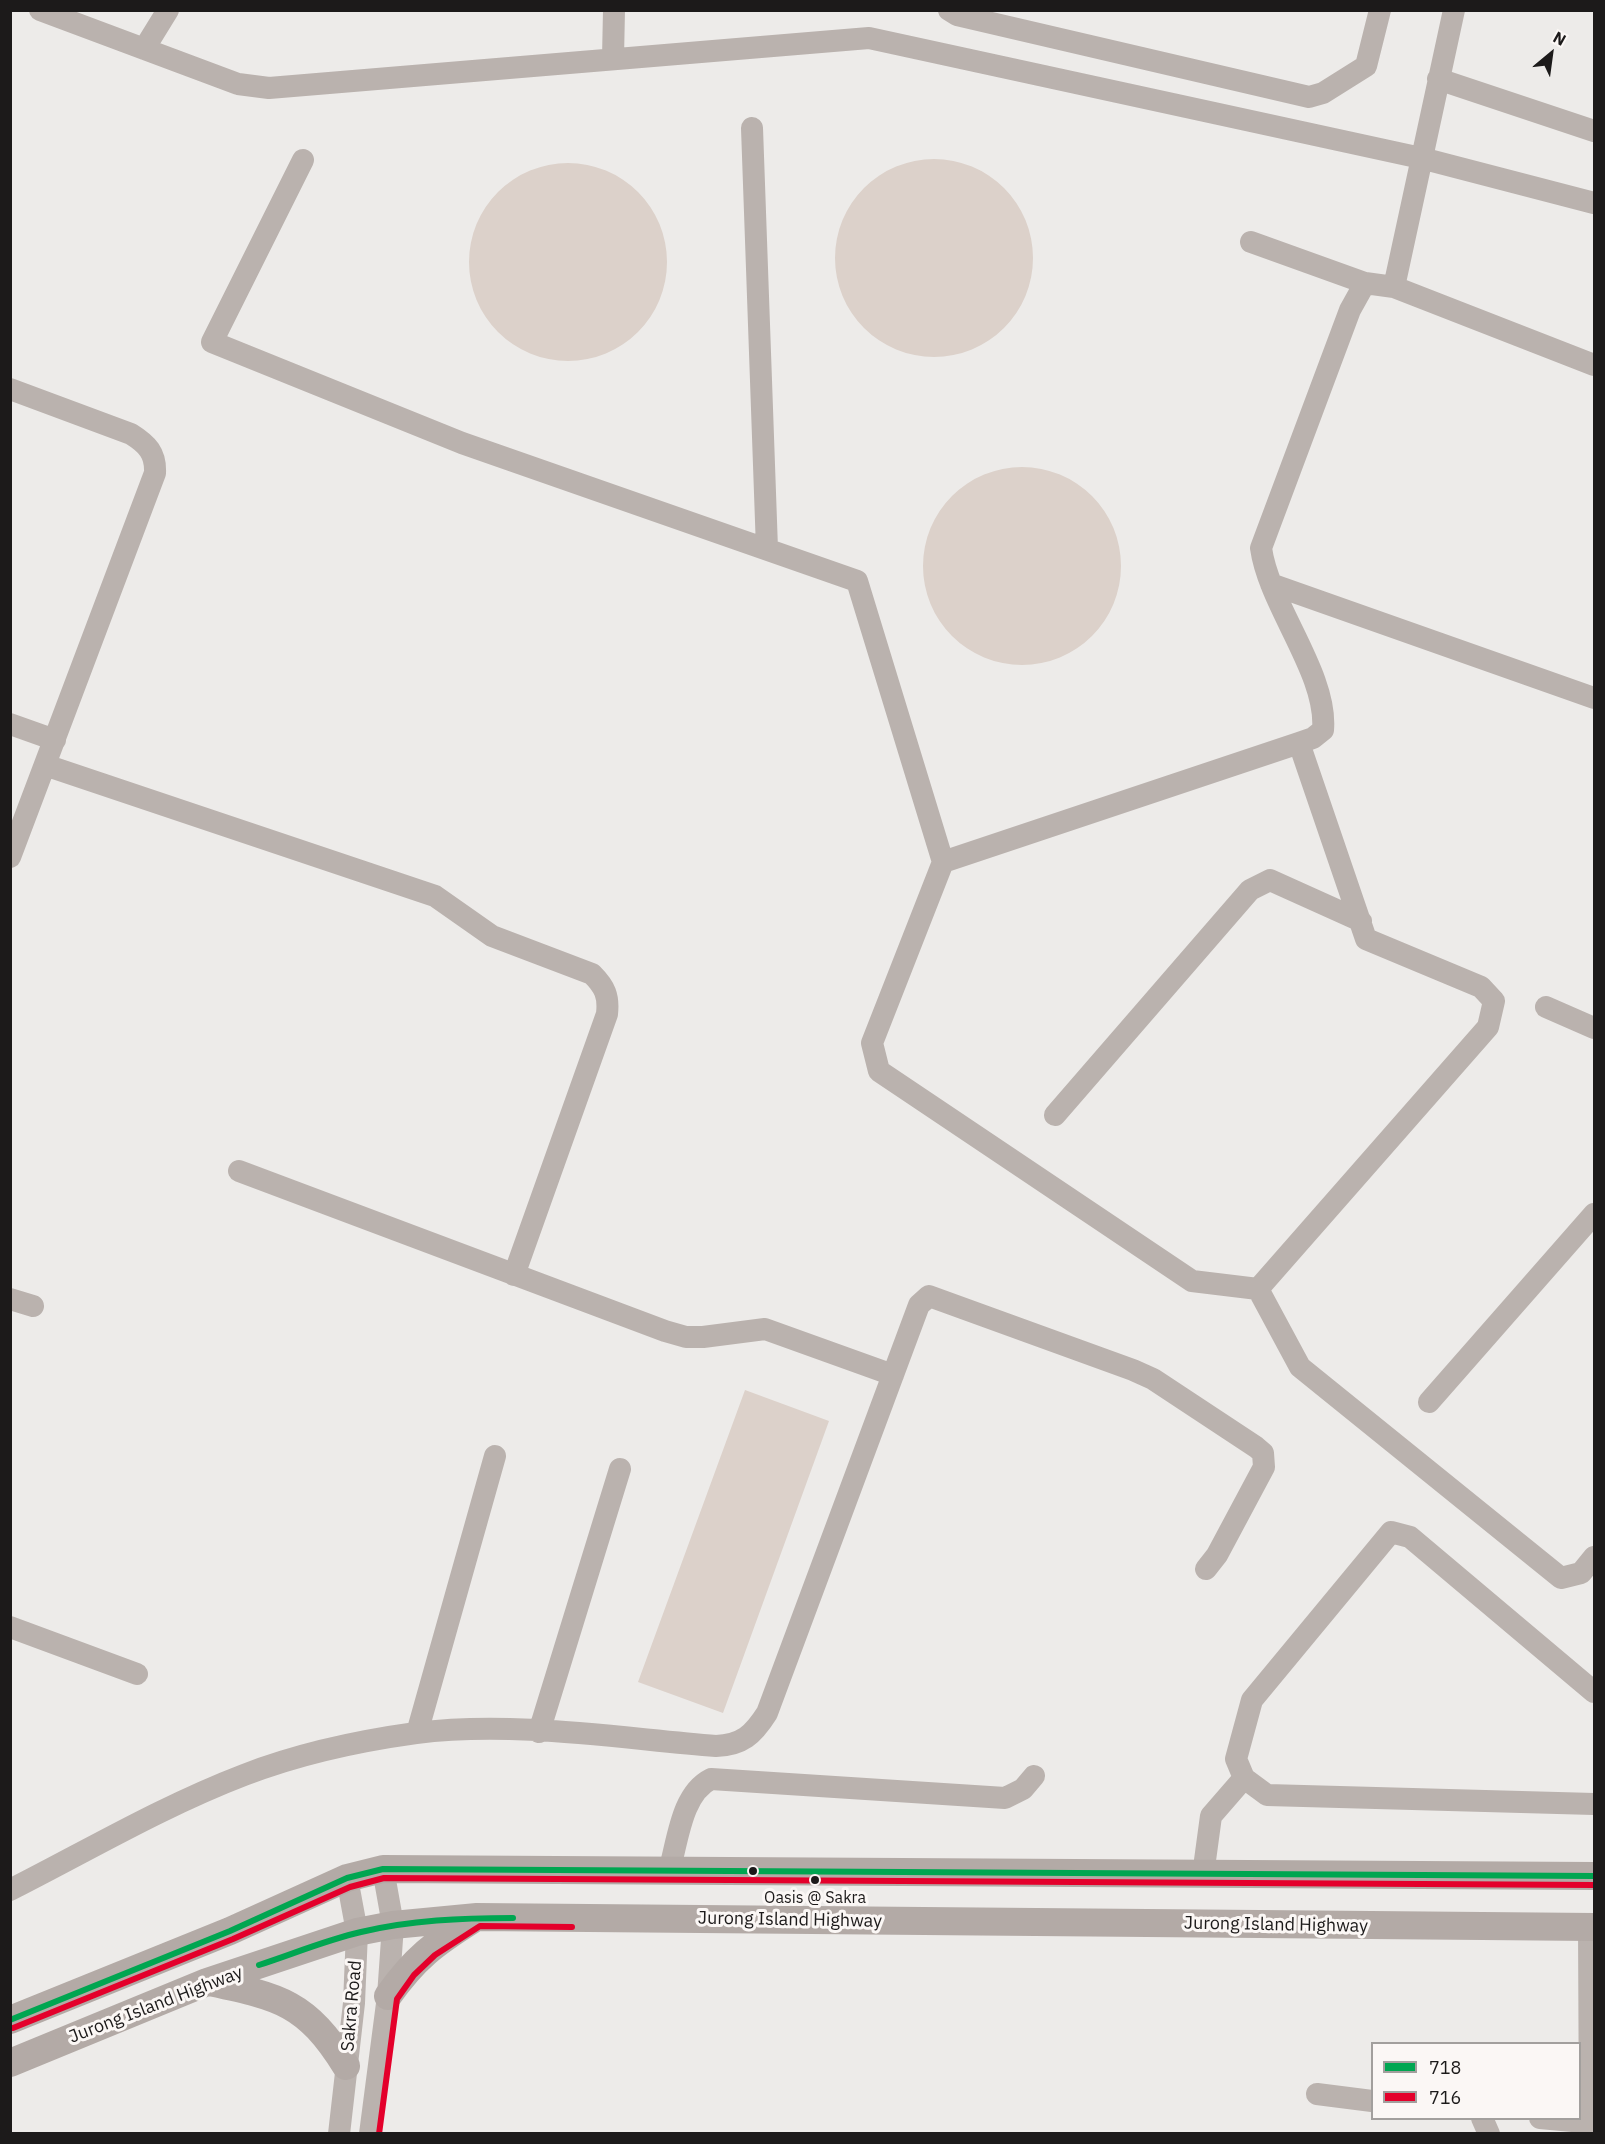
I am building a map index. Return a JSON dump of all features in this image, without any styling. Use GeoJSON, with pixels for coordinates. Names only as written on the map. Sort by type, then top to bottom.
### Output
{"type":"FeatureCollection","features":[{"type":"Feature","properties":{"kind":"main road"},"geometry":{"type":"LineString","coordinates":[[10,2019],[230,1931],[347,1878],[383,1869],[1594,1876]]}},
{"type":"Feature","properties":{"kind":"main road"},"geometry":{"type":"LineString","coordinates":[[388,1996],[407,1969],[429,1948],[477,1917]]}},
{"type":"Feature","properties":{"kind":"main road","name":"Jurong Island Highway"},"geometry":{"type":"LineString","coordinates":[[10,2063],[207,1982],[357,1932],[393,1925],[477,1917],[1592,1927]]}},
{"type":"Feature","properties":{"kind":"main road"},"geometry":{"type":"LineString","coordinates":[[207,1982],[271,1995],[301,2011],[329,2038],[346,2066]]}},
{"type":"Feature","properties":{"kind":"street"},"geometry":{"type":"LineString","coordinates":[[40,10],[238,84],[269,88],[869,38],[1421,158],[1594,203]]}},
{"type":"Feature","properties":{"kind":"street"},"geometry":{"type":"LineString","coordinates":[[144,49],[168,10]]}},
{"type":"Feature","properties":{"kind":"street"},"geometry":{"type":"LineString","coordinates":[[613,58],[614,10]]}},
{"type":"Feature","properties":{"kind":"street"},"geometry":{"type":"LineString","coordinates":[[949,10],[957,15],[1309,97],[1323,93],[1366,66],[1380,10]]}},
{"type":"Feature","properties":{"kind":"street"},"geometry":{"type":"LineString","coordinates":[[1394,287],[1454,10]]}},
{"type":"Feature","properties":{"kind":"street"},"geometry":{"type":"LineString","coordinates":[[1438,79],[1594,131]]}},
{"type":"Feature","properties":{"kind":"street"},"geometry":{"type":"LineString","coordinates":[[752,128],[767,549]]}},
{"type":"Feature","properties":{"kind":"street"},"geometry":{"type":"LineString","coordinates":[[303,160],[212,342],[462,443],[857,581],[943,862],[872,1043],[879,1071],[1192,1281],[1258,1289]]}},
{"type":"Feature","properties":{"kind":"street"},"geometry":{"type":"LineString","coordinates":[[1251,242],[1365,283],[1394,287],[1594,365]]}},
{"type":"Feature","properties":{"kind":"street"},"geometry":{"type":"LineString","coordinates":[[943,862],[1299,743],[1313,738],[1323,730],[1324,713],[1313,679],[1271,584],[1262,557],[1262,538],[1350,310],[1365,283]]}},
{"type":"Feature","properties":{"kind":"street"},"geometry":{"type":"LineString","coordinates":[[10,389],[131,434],[145,443],[155,464],[155,473],[10,857]]}},
{"type":"Feature","properties":{"kind":"street"},"geometry":{"type":"LineString","coordinates":[[1271,584],[1594,698]]}},
{"type":"Feature","properties":{"kind":"street"},"geometry":{"type":"LineString","coordinates":[[10,724],[55,740]]}},
{"type":"Feature","properties":{"kind":"street"},"geometry":{"type":"LineString","coordinates":[[1258,1289],[1488,1027],[1494,1000],[1481,987],[1366,939],[1299,743]]}},
{"type":"Feature","properties":{"kind":"street"},"geometry":{"type":"LineString","coordinates":[[45,765],[435,896],[492,936],[592,974],[600,982],[608,993],[607,1014],[514,1275]]}},
{"type":"Feature","properties":{"kind":"street"},"geometry":{"type":"LineString","coordinates":[[1055,1115],[1250,890],[1270,880],[1361,921]]}},
{"type":"Feature","properties":{"kind":"street"},"geometry":{"type":"LineString","coordinates":[[1546,1007],[1594,1028]]}},
{"type":"Feature","properties":{"kind":"street"},"geometry":{"type":"LineString","coordinates":[[239,1171],[686,1337],[765,1329],[892,1375]]}},
{"type":"Feature","properties":{"kind":"street"},"geometry":{"type":"LineString","coordinates":[[1429,1402],[1594,1214]]}},
{"type":"Feature","properties":{"kind":"street"},"geometry":{"type":"LineString","coordinates":[[1258,1289],[1300,1367],[1561,1578],[1581,1573],[1594,1557]]}},
{"type":"Feature","properties":{"kind":"street"},"geometry":{"type":"LineString","coordinates":[[10,1890],[190,1799],[244,1775],[331,1749],[417,1733],[509,1729],[716,1746],[737,1744],[755,1731],[767,1713],[919,1305],[929,1296],[1153,1380],[1256,1447],[1265,1460],[1217,1555],[1206,1569]]}},
{"type":"Feature","properties":{"kind":"street"},"geometry":{"type":"LineString","coordinates":[[10,1299],[33,1306]]}},
{"type":"Feature","properties":{"kind":"street"},"geometry":{"type":"LineString","coordinates":[[417,1733],[495,1456]]}},
{"type":"Feature","properties":{"kind":"street"},"geometry":{"type":"LineString","coordinates":[[539,1732],[620,1469]]}},
{"type":"Feature","properties":{"kind":"street"},"geometry":{"type":"LineString","coordinates":[[1594,1692],[1410,1537],[1391,1532],[1252,1700],[1236,1759],[1244,1778],[1267,1795],[1594,1804]]}},
{"type":"Feature","properties":{"kind":"street"},"geometry":{"type":"LineString","coordinates":[[10,1627],[138,1674]]}},
{"type":"Feature","properties":{"kind":"street"},"geometry":{"type":"LineString","coordinates":[[669,1871],[691,1795],[701,1784],[711,1779],[1005,1798],[1023,1789],[1034,1776]]}},
{"type":"Feature","properties":{"kind":"street"},"geometry":{"type":"LineString","coordinates":[[1203,1875],[1211,1816],[1244,1778]]}},
{"type":"Feature","properties":{"kind":"street","name":"Sakra Road"},"geometry":{"type":"LineString","coordinates":[[370,2133],[388,1996],[393,1925],[383,1869]]}},
{"type":"Feature","properties":{"kind":"street","name":"Sakra Road"},"geometry":{"type":"LineString","coordinates":[[339,2133],[354,2003],[357,1932],[347,1878]]}},
{"type":"Feature","properties":{"kind":"street"},"geometry":{"type":"LineString","coordinates":[[1552,2120],[1592,2127],[1592,1927]]}},
{"type":"Feature","properties":{"kind":"street"},"geometry":{"type":"LineString","coordinates":[[1317,2094],[1371,2101]]}},
{"type":"Feature","properties":{"kind":"building"},"geometry":{"type":"Polygon","coordinates":[[[934,159],[953,161],[972,167],[989,176],[1004,188],[1016,203],[1025,220],[1031,239],[1033,258],[1031,277],[1025,296],[1016,313],[1004,328],[989,340],[972,349],[953,355],[934,357],[915,355],[896,349],[879,340],[864,328],[852,313],[843,296],[837,277],[835,258],[837,239],[843,220],[852,203],[864,188],[879,176],[896,167],[915,161],[934,159]]]}},
{"type":"Feature","properties":{"kind":"building"},"geometry":{"type":"Polygon","coordinates":[[[568,163],[587,165],[606,171],[623,180],[638,192],[650,207],[659,224],[665,243],[667,262],[665,281],[659,300],[650,317],[638,332],[623,344],[606,353],[587,359],[568,361],[549,359],[530,353],[513,344],[498,332],[486,317],[477,300],[471,281],[469,262],[471,243],[477,224],[486,207],[498,192],[513,180],[530,171],[549,165],[568,163]]]}},
{"type":"Feature","properties":{"kind":"building"},"geometry":{"type":"Polygon","coordinates":[[[1022,467],[1041,469],[1060,475],[1077,484],[1092,496],[1104,511],[1113,528],[1119,547],[1121,566],[1119,585],[1113,604],[1104,621],[1092,636],[1077,648],[1060,657],[1041,663],[1022,665],[1003,663],[984,657],[967,648],[952,636],[940,621],[931,604],[925,585],[923,566],[925,547],[931,528],[940,511],[952,496],[967,484],[984,475],[1003,469],[1022,467]]]}},
{"type":"Feature","properties":{"kind":"building"},"geometry":{"type":"Polygon","coordinates":[[[745,1390],[829,1421],[723,1713],[638,1682],[745,1390]]]}},
{"type":"Feature","properties":{"kind":"transit line","name":"718"},"geometry":{"type":"LineString","coordinates":[[10,2020],[230,1931],[347,1878],[383,1869],[1594,1876]]}},
{"type":"Feature","properties":{"kind":"transit line","name":"716"},"geometry":{"type":"LineString","coordinates":[[13,2028],[233,1939],[350,1887],[384,1878],[1594,1885]]}},
{"type":"Feature","properties":{"kind":"transit line","name":"718"},"geometry":{"type":"LineString","coordinates":[[259,1965],[335,1939],[380,1928],[437,1920],[513,1918]]}},
{"type":"Feature","properties":{"kind":"transit line","name":"716"},"geometry":{"type":"LineString","coordinates":[[379,2134],[397,1999],[414,1975],[435,1955],[480,1926],[572,1927]]}},
{"type":"Feature","properties":{"kind":"place","name":"Oasis @ Sakra"},"geometry":{"type":"Point","coordinates":[815,1880]}}]}
